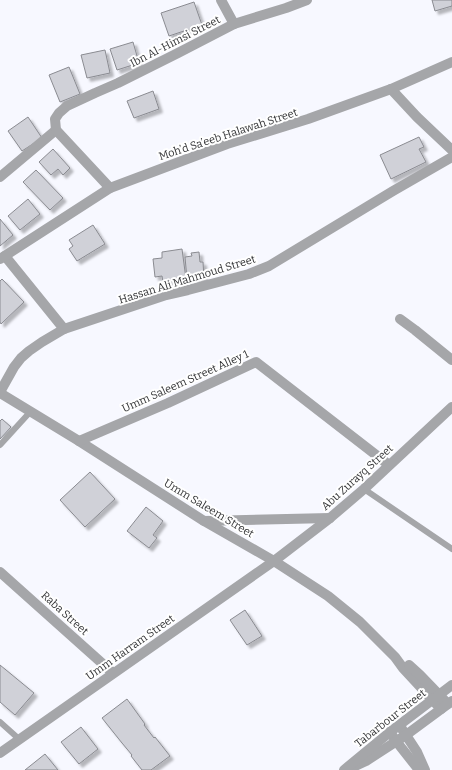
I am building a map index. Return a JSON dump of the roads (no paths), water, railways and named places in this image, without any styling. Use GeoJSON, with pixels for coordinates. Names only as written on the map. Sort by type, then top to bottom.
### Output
{"type":"FeatureCollection","features":[{"type":"Feature","properties":{"kind":"street"},"geometry":{"type":"LineString","coordinates":[[221,0],[234,24]]}},
{"type":"Feature","properties":{"kind":"street","name":"Ibn Al-Himsi Street"},"geometry":{"type":"LineString","coordinates":[[56,130],[55,119],[67,106],[118,83],[234,24],[307,0]]}},
{"type":"Feature","properties":{"kind":"street","name":"Moh’d Sa’eeb Halawah Street"},"geometry":{"type":"LineString","coordinates":[[2,257],[110,188],[227,144],[308,120],[392,89],[452,62]]}},
{"type":"Feature","properties":{"kind":"street"},"geometry":{"type":"LineString","coordinates":[[392,89],[417,117],[452,150]]}},
{"type":"Feature","properties":{"kind":"street"},"geometry":{"type":"LineString","coordinates":[[0,177],[56,130],[110,188]]}},
{"type":"Feature","properties":{"kind":"street","name":"Hassan Ali Mahmoud Street"},"geometry":{"type":"LineString","coordinates":[[0,392],[14,367],[21,358],[42,342],[64,329],[166,295],[248,274],[269,266],[452,157]]}},
{"type":"Feature","properties":{"kind":"street"},"geometry":{"type":"LineString","coordinates":[[2,257],[64,329]]}},
{"type":"Feature","properties":{"kind":"street"},"geometry":{"type":"LineString","coordinates":[[400,318],[452,360]]}},
{"type":"Feature","properties":{"kind":"street","name":"Umm Saleem Street Alley 1"},"geometry":{"type":"LineString","coordinates":[[79,441],[256,362],[389,465]]}},
{"type":"Feature","properties":{"kind":"street","name":"Umm Saleem Street"},"geometry":{"type":"LineString","coordinates":[[0,392],[204,521],[274,560],[333,600],[360,622],[395,657],[415,670],[436,697],[447,704]]}},
{"type":"Feature","properties":{"kind":"street","name":"Abu Zurayq Street"},"geometry":{"type":"LineString","coordinates":[[274,560],[330,518],[364,489],[452,406]]}},
{"type":"Feature","properties":{"kind":"street"},"geometry":{"type":"LineString","coordinates":[[204,521],[330,518]]}},
{"type":"Feature","properties":{"kind":"street","name":"Umm Harram Street"},"geometry":{"type":"LineString","coordinates":[[0,753],[274,560]]}},
{"type":"Feature","properties":{"kind":"street","name":"Raba Street"},"geometry":{"type":"LineString","coordinates":[[0,572],[113,673]]}},
{"type":"Feature","properties":{"kind":"street","name":"Tabarbour Street"},"geometry":{"type":"LineString","coordinates":[[345,770],[390,732],[400,726],[452,685]]}},
{"type":"Feature","properties":{"kind":"street","name":"Tabarbour Street"},"geometry":{"type":"LineString","coordinates":[[345,770],[366,761],[406,735],[447,704]]}},
{"type":"Feature","properties":{"kind":"street"},"geometry":{"type":"LineString","coordinates":[[400,726],[417,752],[425,770]]}},
{"type":"Feature","properties":{"kind":"street"},"geometry":{"type":"LineString","coordinates":[[390,732],[419,770]]}},
{"type":"Feature","properties":{"kind":"lane"},"geometry":{"type":"LineString","coordinates":[[0,444],[31,411]]}},
{"type":"Feature","properties":{"kind":"lane"},"geometry":{"type":"LineString","coordinates":[[364,489],[452,549]]}},
{"type":"Feature","properties":{"kind":"lane"},"geometry":{"type":"LineString","coordinates":[[0,722],[19,739]]}}]}
